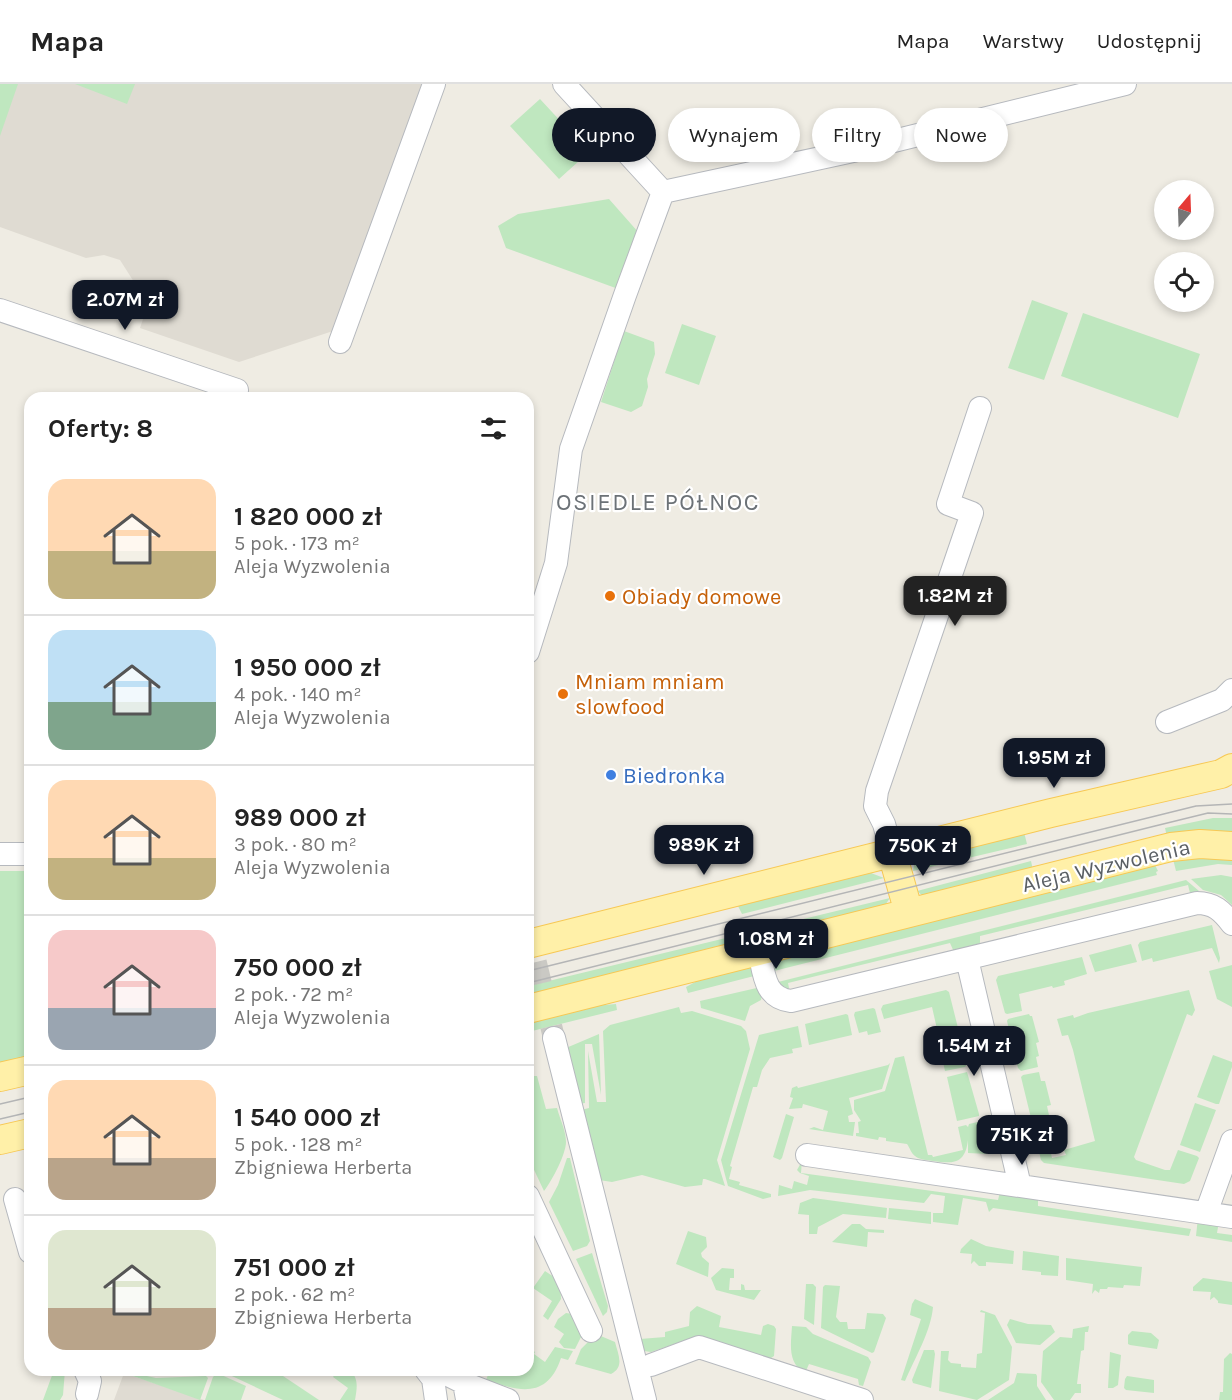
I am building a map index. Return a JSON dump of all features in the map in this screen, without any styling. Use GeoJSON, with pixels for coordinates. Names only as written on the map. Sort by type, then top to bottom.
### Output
{"type":"FeatureCollection","features":[{"type":"Feature","properties":{"kind":"main road"},"geometry":{"type":"LineString","coordinates":[[534,943],[892,853],[1221,774],[1232,768]]}},
{"type":"Feature","properties":{"kind":"main road","name":"Aleja Wyzwolenia"},"geometry":{"type":"LineString","coordinates":[[534,1007],[1171,847],[1200,844],[1232,846]]}},
{"type":"Feature","properties":{"kind":"main road"},"geometry":{"type":"LineString","coordinates":[[892,853],[909,913]]}},
{"type":"Feature","properties":{"kind":"main road"},"geometry":{"type":"LineString","coordinates":[[0,1077],[24,1071]]}},
{"type":"Feature","properties":{"kind":"main road"},"geometry":{"type":"LineString","coordinates":[[0,1140],[24,1134]]}},
{"type":"Feature","properties":{"kind":"street"},"geometry":{"type":"LineString","coordinates":[[340,342],[434,84]]}},
{"type":"Feature","properties":{"kind":"street"},"geometry":{"type":"LineString","coordinates":[[564,84],[663,192]]}},
{"type":"Feature","properties":{"kind":"street"},"geometry":{"type":"LineString","coordinates":[[663,192],[861,149],[1125,84]]}},
{"type":"Feature","properties":{"kind":"street"},"geometry":{"type":"LineString","coordinates":[[534,633],[556,563],[572,449],[663,192]]}},
{"type":"Feature","properties":{"kind":"street"},"geometry":{"type":"LineString","coordinates":[[0,310],[237,390]]}},
{"type":"Feature","properties":{"kind":"street"},"geometry":{"type":"LineString","coordinates":[[892,853],[884,824],[875,806],[877,791],[972,513],[948,504],[980,408]]}},
{"type":"Feature","properties":{"kind":"street"},"geometry":{"type":"LineString","coordinates":[[1167,722],[1222,700],[1232,690]]}},
{"type":"Feature","properties":{"kind":"street"},"geometry":{"type":"LineString","coordinates":[[0,854],[24,854]]}},
{"type":"Feature","properties":{"kind":"street"},"geometry":{"type":"LineString","coordinates":[[759,951],[769,990],[783,1000],[791,1001],[1197,903],[1207,903],[1216,907],[1232,924]]}},
{"type":"Feature","properties":{"kind":"street"},"geometry":{"type":"LineString","coordinates":[[967,959],[1020,1186]]}},
{"type":"Feature","properties":{"kind":"street"},"geometry":{"type":"LineString","coordinates":[[554,1038],[645,1400]]}},
{"type":"Feature","properties":{"kind":"street"},"geometry":{"type":"LineString","coordinates":[[1206,1213],[1232,1141]]}},
{"type":"Feature","properties":{"kind":"street"},"geometry":{"type":"LineString","coordinates":[[807,1155],[1232,1217]]}},
{"type":"Feature","properties":{"kind":"street"},"geometry":{"type":"LineString","coordinates":[[15,1199],[24,1231]]}},
{"type":"Feature","properties":{"kind":"street"},"geometry":{"type":"LineString","coordinates":[[534,1209],[591,1331]]}},
{"type":"Feature","properties":{"kind":"street"},"geometry":{"type":"LineString","coordinates":[[651,1365],[699,1347],[862,1400]]}},
{"type":"Feature","properties":{"kind":"street"},"geometry":{"type":"LineString","coordinates":[[87,1394],[90,1381],[88,1376]]}},
{"type":"Feature","properties":{"kind":"street"},"geometry":{"type":"LineString","coordinates":[[431,1376],[436,1400]]}},
{"type":"Feature","properties":{"kind":"street"},"geometry":{"type":"LineString","coordinates":[[445,1376],[465,1392],[508,1400]]}},
{"type":"Feature","properties":{"kind":"shaded area"},"geometry":{"type":"Polygon","coordinates":[[[0,84],[422,84],[333,331],[239,362],[140,328],[153,289],[134,282],[120,260],[104,255],[86,258],[0,227],[0,84]]]}},
{"type":"Feature","properties":{"kind":"shaded area"},"geometry":{"type":"Polygon","coordinates":[[[123,1376],[133,1376],[204,1400],[114,1400],[123,1376]]]}},
{"type":"Feature","properties":{"kind":"green space"},"geometry":{"type":"Polygon","coordinates":[[[0,84],[18,84],[0,136],[0,84]]]}},
{"type":"Feature","properties":{"kind":"green space"},"geometry":{"type":"Polygon","coordinates":[[[75,84],[135,84],[127,104],[75,84]]]}},
{"type":"Feature","properties":{"kind":"green space"},"geometry":{"type":"Polygon","coordinates":[[[540,99],[552,112],[552,162],[578,162],[559,179],[510,126],[540,99]]]}},
{"type":"Feature","properties":{"kind":"green space"},"geometry":{"type":"Polygon","coordinates":[[[609,199],[639,233],[621,290],[506,248],[498,226],[518,214],[609,199]]]}},
{"type":"Feature","properties":{"kind":"green space"},"geometry":{"type":"Polygon","coordinates":[[[1032,300],[1068,313],[1044,380],[1008,368],[1032,300]]]}},
{"type":"Feature","properties":{"kind":"green space"},"geometry":{"type":"Polygon","coordinates":[[[1083,313],[1200,354],[1178,418],[1061,376],[1083,313]]]}},
{"type":"Feature","properties":{"kind":"green space"},"geometry":{"type":"Polygon","coordinates":[[[682,324],[716,336],[699,385],[665,373],[682,324]]]}},
{"type":"Feature","properties":{"kind":"green space"},"geometry":{"type":"Polygon","coordinates":[[[624,331],[654,342],[655,354],[642,406],[631,412],[601,402],[624,331]]]}},
{"type":"Feature","properties":{"kind":"green space"},"geometry":{"type":"Polygon","coordinates":[[[1213,818],[1232,818],[1232,834],[1167,837],[1165,828],[1213,818]]]}},
{"type":"Feature","properties":{"kind":"green space"},"geometry":{"type":"Polygon","coordinates":[[[1024,832],[1027,844],[913,871],[914,865],[920,861],[1024,832]]]}},
{"type":"Feature","properties":{"kind":"green space"},"geometry":{"type":"Polygon","coordinates":[[[1232,858],[1232,865],[1218,864],[1176,871],[1173,859],[1232,858]]]}},
{"type":"Feature","properties":{"kind":"green space"},"geometry":{"type":"Polygon","coordinates":[[[1031,861],[1033,870],[923,896],[917,891],[1031,861]]]}},
{"type":"Feature","properties":{"kind":"green space"},"geometry":{"type":"Polygon","coordinates":[[[1154,863],[1158,871],[1157,875],[770,972],[769,966],[774,958],[1154,863]]]}},
{"type":"Feature","properties":{"kind":"green space"},"geometry":{"type":"Polygon","coordinates":[[[0,871],[24,871],[24,1062],[0,1068],[0,871]]]}},
{"type":"Feature","properties":{"kind":"green space"},"geometry":{"type":"Polygon","coordinates":[[[871,873],[884,878],[742,914],[738,906],[871,873]]]}},
{"type":"Feature","properties":{"kind":"green space"},"geometry":{"type":"Polygon","coordinates":[[[1221,875],[1232,877],[1232,905],[1221,895],[1203,890],[1191,879],[1221,875]]]}},
{"type":"Feature","properties":{"kind":"green space"},"geometry":{"type":"Polygon","coordinates":[[[1186,880],[1199,891],[1190,893],[1188,885],[980,936],[980,944],[954,952],[950,943],[788,983],[790,993],[774,983],[1186,880]]]}},
{"type":"Feature","properties":{"kind":"green space"},"geometry":{"type":"Polygon","coordinates":[[[890,898],[883,908],[534,995],[534,985],[890,898]]]}},
{"type":"Feature","properties":{"kind":"green space"},"geometry":{"type":"Polygon","coordinates":[[[1212,925],[1220,958],[1219,963],[1212,948],[1153,962],[1152,958],[1142,961],[1138,945],[1140,942],[1212,925]]]}},
{"type":"Feature","properties":{"kind":"green space"},"geometry":{"type":"Polygon","coordinates":[[[1131,944],[1137,962],[1095,972],[1089,955],[1131,944]]]}},
{"type":"Feature","properties":{"kind":"green space"},"geometry":{"type":"Polygon","coordinates":[[[1082,957],[1087,974],[1064,981],[1065,985],[1019,994],[1022,1011],[1005,1013],[996,980],[998,976],[1082,957]]]}},
{"type":"Feature","properties":{"kind":"green space"},"geometry":{"type":"Polygon","coordinates":[[[747,965],[755,968],[758,975],[688,993],[686,987],[710,974],[747,965]]]}},
{"type":"Feature","properties":{"kind":"green space"},"geometry":{"type":"Polygon","coordinates":[[[1232,965],[1232,1007],[1217,999],[1209,971],[1232,965]]]}},
{"type":"Feature","properties":{"kind":"green space"},"geometry":{"type":"Polygon","coordinates":[[[761,987],[761,1000],[750,1006],[745,1021],[701,1008],[700,1001],[761,987]]]}},
{"type":"Feature","properties":{"kind":"green space"},"geometry":{"type":"Polygon","coordinates":[[[946,990],[949,992],[967,1064],[965,1067],[945,1071],[943,1062],[939,1063],[931,1031],[937,1029],[932,1007],[884,1019],[881,1009],[883,1005],[946,990]]]}},
{"type":"Feature","properties":{"kind":"green space"},"geometry":{"type":"Polygon","coordinates":[[[1189,990],[1195,1010],[1192,1016],[1187,1014],[1134,1157],[1136,1160],[1170,1170],[1178,1150],[1197,1156],[1199,1158],[1190,1181],[1184,1184],[1044,1163],[1041,1160],[1034,1125],[1044,1123],[1052,1158],[1066,1155],[1064,1150],[1095,1141],[1073,1050],[1068,1035],[1062,1036],[1057,1019],[1073,1015],[1074,1018],[1189,990]]]}},
{"type":"Feature","properties":{"kind":"green space"},"geometry":{"type":"Polygon","coordinates":[[[616,1004],[617,1010],[534,1031],[534,1016],[568,1008],[616,1004]]]}},
{"type":"Feature","properties":{"kind":"green space"},"geometry":{"type":"Polygon","coordinates":[[[679,1007],[681,1013],[692,1011],[741,1026],[746,1031],[750,1049],[717,1160],[725,1186],[703,1179],[702,1185],[685,1187],[642,1175],[612,1182],[599,1180],[581,1110],[589,1108],[588,1051],[597,1102],[606,1102],[603,1031],[610,1025],[679,1007]]]}},
{"type":"Feature","properties":{"kind":"green space"},"geometry":{"type":"Polygon","coordinates":[[[873,1008],[881,1032],[868,1035],[867,1031],[859,1033],[855,1012],[873,1008]]]}},
{"type":"Feature","properties":{"kind":"green space"},"geometry":{"type":"Polygon","coordinates":[[[846,1014],[852,1035],[809,1045],[805,1024],[846,1014]]]}},
{"type":"Feature","properties":{"kind":"green space"},"geometry":{"type":"Polygon","coordinates":[[[1029,1014],[1032,1016],[1039,1042],[1036,1043],[1039,1056],[1036,1057],[1038,1067],[1021,1071],[1018,1068],[1007,1021],[1029,1014]]]}},
{"type":"Feature","properties":{"kind":"green space"},"geometry":{"type":"Polygon","coordinates":[[[798,1026],[802,1047],[792,1049],[793,1053],[770,1058],[762,1070],[757,1087],[753,1087],[730,1166],[732,1167],[729,1179],[740,1182],[739,1185],[771,1194],[771,1197],[763,1199],[728,1186],[721,1160],[759,1035],[798,1026]]]}},
{"type":"Feature","properties":{"kind":"green space"},"geometry":{"type":"Polygon","coordinates":[[[599,1034],[601,1095],[592,1044],[585,1044],[585,1103],[579,1104],[566,1048],[599,1034]]]}},
{"type":"Feature","properties":{"kind":"green space"},"geometry":{"type":"Polygon","coordinates":[[[1213,1055],[1232,1062],[1219,1104],[1197,1097],[1213,1055]]]}},
{"type":"Feature","properties":{"kind":"green space"},"geometry":{"type":"Polygon","coordinates":[[[904,1056],[928,1155],[933,1157],[963,1150],[958,1127],[966,1125],[968,1127],[969,1124],[982,1121],[988,1154],[968,1153],[968,1140],[964,1154],[957,1161],[933,1161],[917,1157],[907,1144],[886,1141],[886,1138],[879,1137],[878,1140],[856,1136],[856,1133],[859,1133],[858,1122],[861,1121],[854,1110],[854,1100],[885,1091],[895,1058],[904,1056]]]}},
{"type":"Feature","properties":{"kind":"green space"},"geometry":{"type":"Polygon","coordinates":[[[890,1063],[882,1089],[849,1098],[853,1114],[848,1116],[849,1122],[855,1122],[853,1136],[809,1129],[814,1127],[823,1130],[828,1111],[803,1104],[802,1108],[789,1109],[793,1098],[790,1097],[792,1088],[890,1063]]]}},
{"type":"Feature","properties":{"kind":"green space"},"geometry":{"type":"Polygon","coordinates":[[[967,1072],[979,1116],[957,1121],[947,1077],[967,1072]]]}},
{"type":"Feature","properties":{"kind":"green space"},"geometry":{"type":"Polygon","coordinates":[[[1039,1072],[1041,1081],[1045,1081],[1051,1105],[1047,1106],[1049,1115],[1033,1120],[1021,1077],[1039,1072]]]}},
{"type":"Feature","properties":{"kind":"green space"},"geometry":{"type":"Polygon","coordinates":[[[534,1076],[537,1076],[546,1109],[557,1108],[566,1138],[561,1160],[544,1191],[534,1170],[534,1076]]]}},
{"type":"Feature","properties":{"kind":"green space"},"geometry":{"type":"Polygon","coordinates":[[[1195,1103],[1216,1110],[1200,1152],[1180,1145],[1195,1103]]]}},
{"type":"Feature","properties":{"kind":"green space"},"geometry":{"type":"Polygon","coordinates":[[[786,1114],[794,1117],[780,1160],[773,1157],[786,1114]]]}},
{"type":"Feature","properties":{"kind":"green space"},"geometry":{"type":"Polygon","coordinates":[[[567,1158],[570,1158],[590,1241],[587,1246],[573,1251],[549,1202],[558,1185],[567,1158]]]}},
{"type":"Feature","properties":{"kind":"green space"},"geometry":{"type":"Polygon","coordinates":[[[802,1161],[801,1173],[998,1200],[1000,1192],[1038,1198],[1038,1206],[1191,1229],[1189,1236],[993,1208],[989,1212],[986,1202],[963,1198],[958,1225],[933,1222],[933,1213],[943,1213],[945,1196],[931,1194],[924,1203],[810,1190],[778,1196],[779,1185],[792,1189],[794,1181],[807,1185],[809,1176],[800,1173],[797,1170],[802,1161]]]}},
{"type":"Feature","properties":{"kind":"green space"},"geometry":{"type":"Polygon","coordinates":[[[813,1198],[887,1208],[886,1218],[843,1214],[818,1227],[817,1234],[809,1234],[809,1215],[798,1214],[800,1203],[813,1198]]]}},
{"type":"Feature","properties":{"kind":"green space"},"geometry":{"type":"Polygon","coordinates":[[[889,1208],[931,1212],[931,1224],[888,1219],[889,1208]]]}},
{"type":"Feature","properties":{"kind":"green space"},"geometry":{"type":"Polygon","coordinates":[[[1198,1217],[1219,1221],[1217,1233],[1232,1235],[1232,1242],[1196,1236],[1198,1217]]]}},
{"type":"Feature","properties":{"kind":"green space"},"geometry":{"type":"Polygon","coordinates":[[[852,1224],[860,1224],[866,1229],[884,1230],[884,1233],[868,1232],[867,1247],[832,1242],[852,1224]]]}},
{"type":"Feature","properties":{"kind":"green space"},"geometry":{"type":"Polygon","coordinates":[[[688,1231],[706,1237],[707,1247],[701,1253],[709,1263],[708,1277],[676,1264],[688,1231]]]}},
{"type":"Feature","properties":{"kind":"green space"},"geometry":{"type":"Polygon","coordinates":[[[971,1239],[986,1246],[1014,1251],[1013,1264],[986,1262],[986,1266],[979,1266],[974,1261],[971,1264],[972,1254],[960,1253],[971,1239]]]}},
{"type":"Feature","properties":{"kind":"green space"},"geometry":{"type":"Polygon","coordinates":[[[1023,1251],[1059,1256],[1058,1276],[1041,1275],[1041,1272],[1022,1270],[1023,1251]]]}},
{"type":"Feature","properties":{"kind":"green space"},"geometry":{"type":"Polygon","coordinates":[[[592,1253],[608,1306],[603,1316],[576,1259],[592,1253]]]}},
{"type":"Feature","properties":{"kind":"green space"},"geometry":{"type":"Polygon","coordinates":[[[1066,1258],[1142,1267],[1140,1286],[1108,1287],[1100,1289],[1099,1293],[1095,1290],[1092,1294],[1093,1284],[1066,1280],[1066,1258]]]}},
{"type":"Feature","properties":{"kind":"green space"},"geometry":{"type":"Polygon","coordinates":[[[722,1268],[734,1269],[734,1278],[730,1278],[729,1290],[741,1290],[741,1284],[744,1285],[745,1290],[761,1290],[754,1300],[716,1290],[711,1278],[722,1268]]]}},
{"type":"Feature","properties":{"kind":"green space"},"geometry":{"type":"Polygon","coordinates":[[[545,1271],[560,1281],[561,1299],[548,1320],[543,1316],[552,1301],[534,1287],[545,1271]]]}},
{"type":"Feature","properties":{"kind":"green space"},"geometry":{"type":"Polygon","coordinates":[[[1203,1278],[1232,1282],[1232,1305],[1218,1303],[1214,1297],[1210,1300],[1211,1292],[1193,1291],[1193,1287],[1203,1278]]]}},
{"type":"Feature","properties":{"kind":"green space"},"geometry":{"type":"Polygon","coordinates":[[[806,1284],[813,1284],[816,1287],[814,1325],[804,1319],[806,1284]]]}},
{"type":"Feature","properties":{"kind":"green space"},"geometry":{"type":"Polygon","coordinates":[[[825,1285],[840,1286],[836,1317],[840,1322],[847,1322],[848,1329],[865,1329],[867,1313],[883,1314],[886,1318],[874,1352],[821,1328],[823,1287],[825,1285]]]}},
{"type":"Feature","properties":{"kind":"green space"},"geometry":{"type":"Polygon","coordinates":[[[915,1299],[933,1307],[932,1316],[905,1381],[901,1380],[921,1319],[910,1315],[915,1299]]]}},
{"type":"Feature","properties":{"kind":"green space"},"geometry":{"type":"Polygon","coordinates":[[[697,1306],[721,1316],[719,1327],[761,1335],[763,1326],[768,1324],[774,1326],[776,1329],[774,1356],[768,1360],[689,1339],[651,1352],[644,1351],[640,1339],[665,1337],[665,1332],[689,1326],[690,1312],[697,1306]]]}},
{"type":"Feature","properties":{"kind":"green space"},"geometry":{"type":"Polygon","coordinates":[[[981,1310],[995,1315],[1012,1347],[1009,1380],[977,1400],[939,1391],[941,1351],[949,1351],[948,1360],[951,1363],[961,1364],[961,1367],[976,1368],[977,1354],[982,1353],[985,1313],[980,1312],[981,1310]]]}},
{"type":"Feature","properties":{"kind":"green space"},"geometry":{"type":"Polygon","coordinates":[[[566,1313],[572,1314],[583,1333],[575,1349],[564,1348],[559,1342],[564,1334],[554,1327],[558,1319],[566,1313]]]}},
{"type":"Feature","properties":{"kind":"green space"},"geometry":{"type":"Polygon","coordinates":[[[1010,1319],[1028,1324],[1051,1325],[1055,1332],[1040,1345],[1016,1343],[1007,1325],[1010,1319]]]}},
{"type":"Feature","properties":{"kind":"green space"},"geometry":{"type":"Polygon","coordinates":[[[792,1326],[806,1327],[813,1334],[868,1357],[871,1362],[863,1386],[859,1385],[858,1379],[809,1364],[805,1373],[799,1369],[791,1352],[792,1326]]]}},
{"type":"Feature","properties":{"kind":"green space"},"geometry":{"type":"Polygon","coordinates":[[[1089,1326],[1088,1332],[1085,1332],[1084,1350],[1081,1351],[1077,1384],[1081,1384],[1081,1393],[1075,1393],[1070,1400],[1054,1400],[1041,1382],[1043,1351],[1060,1337],[1072,1338],[1073,1329],[1089,1326]]]}},
{"type":"Feature","properties":{"kind":"green space"},"geometry":{"type":"Polygon","coordinates":[[[1132,1331],[1151,1333],[1159,1340],[1157,1349],[1128,1344],[1128,1335],[1132,1331]]]}},
{"type":"Feature","properties":{"kind":"green space"},"geometry":{"type":"Polygon","coordinates":[[[596,1334],[615,1342],[619,1364],[611,1374],[575,1364],[581,1349],[596,1334]]]}},
{"type":"Feature","properties":{"kind":"green space"},"geometry":{"type":"Polygon","coordinates":[[[555,1347],[573,1351],[568,1360],[561,1358],[548,1381],[540,1386],[520,1389],[486,1380],[488,1376],[534,1376],[534,1354],[545,1362],[555,1347]]]}},
{"type":"Feature","properties":{"kind":"green space"},"geometry":{"type":"Polygon","coordinates":[[[924,1350],[934,1350],[935,1354],[931,1388],[913,1383],[912,1380],[924,1350]]]}},
{"type":"Feature","properties":{"kind":"green space"},"geometry":{"type":"Polygon","coordinates":[[[1110,1352],[1121,1355],[1118,1385],[1113,1388],[1108,1388],[1110,1352]]]}},
{"type":"Feature","properties":{"kind":"green space"},"geometry":{"type":"Polygon","coordinates":[[[1230,1353],[1232,1354],[1232,1400],[1219,1400],[1220,1392],[1223,1392],[1224,1359],[1230,1353]]]}},
{"type":"Feature","properties":{"kind":"green space"},"geometry":{"type":"Polygon","coordinates":[[[1017,1373],[1036,1374],[1037,1386],[1046,1400],[988,1400],[1014,1383],[1017,1373]]]}},
{"type":"Feature","properties":{"kind":"green space"},"geometry":{"type":"Polygon","coordinates":[[[52,1376],[65,1376],[63,1395],[60,1400],[43,1400],[52,1376]]]}},
{"type":"Feature","properties":{"kind":"green space"},"geometry":{"type":"Polygon","coordinates":[[[133,1376],[156,1378],[206,1376],[208,1378],[200,1400],[133,1376]]]}},
{"type":"Feature","properties":{"kind":"green space"},"geometry":{"type":"Polygon","coordinates":[[[224,1376],[246,1386],[241,1400],[205,1400],[213,1377],[224,1376]]]}},
{"type":"Feature","properties":{"kind":"green space"},"geometry":{"type":"Polygon","coordinates":[[[232,1376],[283,1376],[319,1400],[283,1400],[232,1376]]]}},
{"type":"Feature","properties":{"kind":"green space"},"geometry":{"type":"Polygon","coordinates":[[[354,1376],[357,1388],[355,1400],[340,1400],[348,1388],[333,1377],[354,1376]]]}},
{"type":"Feature","properties":{"kind":"green space"},"geometry":{"type":"Polygon","coordinates":[[[1127,1376],[1154,1380],[1154,1393],[1126,1390],[1124,1388],[1127,1376]]]}},
{"type":"Feature","properties":{"kind":"tunnel"},"geometry":{"type":"LineString","coordinates":[[534,955],[554,1038]]}},
{"type":"Feature","properties":{"kind":"tram line"},"geometry":{"type":"LineString","coordinates":[[534,970],[1196,806],[1232,804]]}},
{"type":"Feature","properties":{"kind":"tram line"},"geometry":{"type":"LineString","coordinates":[[534,982],[1208,813],[1232,814]]}},
{"type":"Feature","properties":{"kind":"tram line"},"geometry":{"type":"LineString","coordinates":[[0,1104],[24,1098]]}},
{"type":"Feature","properties":{"kind":"tram line"},"geometry":{"type":"LineString","coordinates":[[0,1119],[24,1113]]}},
{"type":"Feature","properties":{"kind":"place","name":"Obiady domowe"},"geometry":{"type":"Point","coordinates":[610,596]}},
{"type":"Feature","properties":{"kind":"place","name":"Mniam mniam slowfood"},"geometry":{"type":"Point","coordinates":[563,694]}},
{"type":"Feature","properties":{"kind":"place","name":"Biedronka"},"geometry":{"type":"Point","coordinates":[611,775]}},
{"type":"Feature","properties":{"kind":"district","name":"OSIEDLE PÓŁNOC"},"geometry":{"type":"Point","coordinates":[658,502]}}]}
